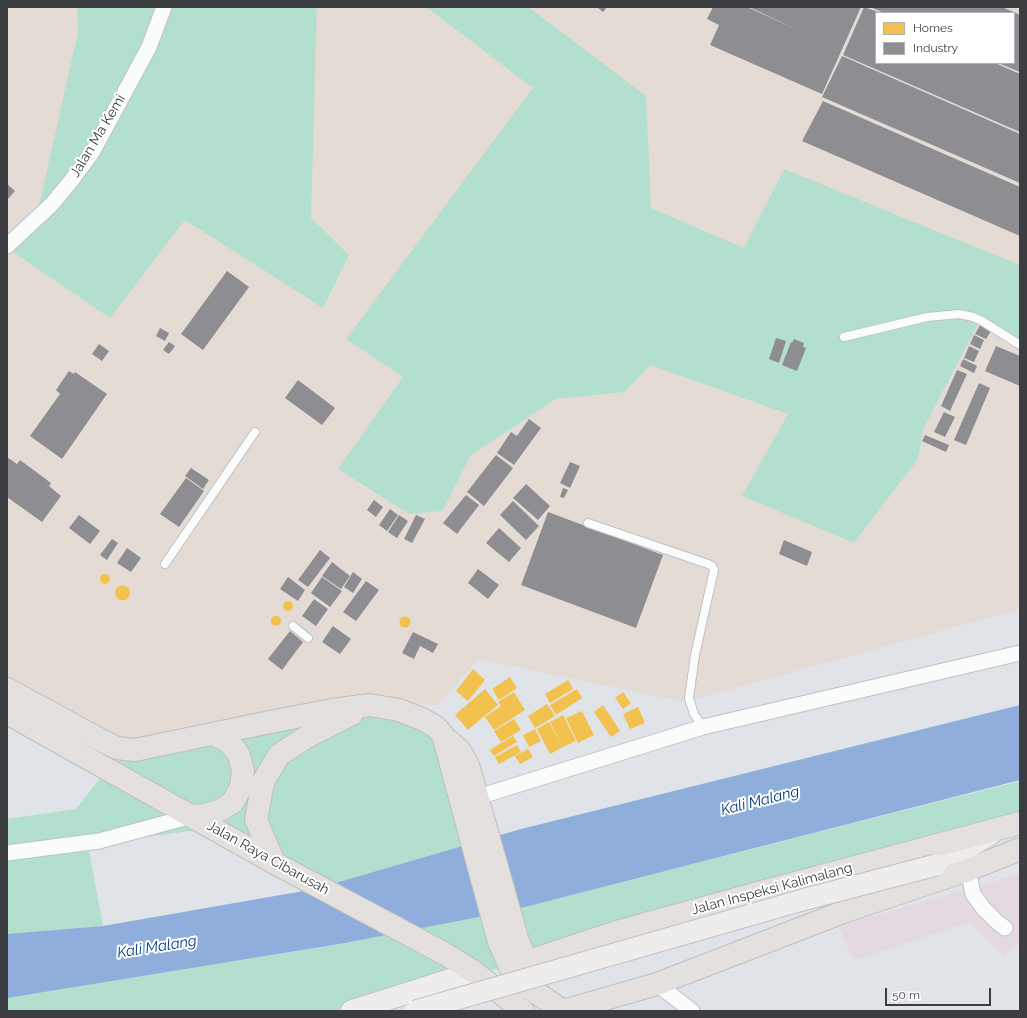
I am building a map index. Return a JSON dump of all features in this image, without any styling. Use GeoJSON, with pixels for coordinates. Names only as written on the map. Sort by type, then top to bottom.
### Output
{"type":"FeatureCollection","features":[{"type":"Feature","properties":{"kind":"main road"},"geometry":{"type":"LineString","coordinates":[[7,689],[117,748],[135,750],[332,710],[370,705],[399,710],[422,719],[436,727],[459,750],[465,759],[478,798],[477,828]]}},
{"type":"Feature","properties":{"kind":"main road"},"geometry":{"type":"LineString","coordinates":[[274,862],[256,820],[263,783],[279,755],[305,738],[370,705]]}},
{"type":"Feature","properties":{"kind":"main road","name":"Jalan Raya Cibarusah"},"geometry":{"type":"LineString","coordinates":[[7,713],[312,883],[447,955],[474,972],[523,1011]]}},
{"type":"Feature","properties":{"kind":"main road"},"geometry":{"type":"LineString","coordinates":[[192,816],[204,816],[219,811],[233,802],[241,787],[243,771],[239,755],[229,742],[214,734]]}},
{"type":"Feature","properties":{"kind":"main road"},"geometry":{"type":"LineString","coordinates":[[443,735],[477,828],[508,940],[513,973],[528,987],[558,1008],[657,984],[846,911],[968,870],[1020,848]]}},
{"type":"Feature","properties":{"kind":"main road","name":"Jalan Inspeksi Kalimalang"},"geometry":{"type":"LineString","coordinates":[[526,962],[620,931],[1020,823]]}},
{"type":"Feature","properties":{"kind":"main road"},"geometry":{"type":"LineString","coordinates":[[940,864],[999,829]]}},
{"type":"Feature","properties":{"kind":"main road"},"geometry":{"type":"LineString","coordinates":[[415,1011],[806,899],[940,864],[999,857]]}},
{"type":"Feature","properties":{"kind":"main road"},"geometry":{"type":"LineString","coordinates":[[508,940],[526,962],[543,994],[558,1008]]}},
{"type":"Feature","properties":{"kind":"main road"},"geometry":{"type":"LineString","coordinates":[[351,1011],[474,972]]}},
{"type":"Feature","properties":{"kind":"street","name":"Jalan Ma Kemi"},"geometry":{"type":"LineString","coordinates":[[7,246],[52,204],[93,151],[151,42],[164,7]]}},
{"type":"Feature","properties":{"kind":"street"},"geometry":{"type":"LineString","coordinates":[[478,798],[703,727],[1020,652]]}},
{"type":"Feature","properties":{"kind":"street"},"geometry":{"type":"LineString","coordinates":[[7,853],[99,841],[192,816]]}},
{"type":"Feature","properties":{"kind":"street"},"geometry":{"type":"LineString","coordinates":[[968,870],[973,894],[984,909],[1005,928]]}},
{"type":"Feature","properties":{"kind":"street"},"geometry":{"type":"LineString","coordinates":[[657,984],[692,1011]]}},
{"type":"Feature","properties":{"kind":"lane"},"geometry":{"type":"LineString","coordinates":[[844,337],[927,317],[966,314],[978,319],[1020,345]]}},
{"type":"Feature","properties":{"kind":"lane"},"geometry":{"type":"LineString","coordinates":[[165,564],[255,432]]}},
{"type":"Feature","properties":{"kind":"lane"},"geometry":{"type":"LineString","coordinates":[[588,523],[712,566],[714,570],[695,655],[689,698],[694,714],[703,727]]}},
{"type":"Feature","properties":{"kind":"lane"},"geometry":{"type":"LineString","coordinates":[[293,626],[308,638]]}},
{"type":"Feature","properties":{"kind":"shaded area"},"geometry":{"type":"Polygon","coordinates":[[[7,7],[1020,7],[1020,609],[684,702],[479,659],[438,705],[360,701],[155,743],[92,732],[7,681],[7,7]]]}},
{"type":"Feature","properties":{"kind":"shaded area"},"geometry":{"type":"Polygon","coordinates":[[[1020,874],[1020,941],[1003,957],[968,922],[854,960],[838,926],[1020,874]]]}},
{"type":"Feature","properties":{"kind":"green space"},"geometry":{"type":"Polygon","coordinates":[[[77,7],[317,7],[311,218],[349,255],[323,308],[185,220],[110,318],[10,250],[35,224],[78,32],[77,7]]]}},
{"type":"Feature","properties":{"kind":"green space"},"geometry":{"type":"Polygon","coordinates":[[[426,7],[528,7],[646,96],[651,208],[744,248],[784,169],[1020,265],[1020,349],[979,322],[923,429],[918,459],[854,543],[742,496],[788,414],[650,365],[624,392],[556,399],[471,455],[442,511],[409,514],[338,469],[403,377],[346,339],[533,88],[426,7]]]}},
{"type":"Feature","properties":{"kind":"green space"},"geometry":{"type":"Polygon","coordinates":[[[346,709],[436,727],[509,909],[1020,781],[1020,823],[510,967],[474,972],[351,1011],[7,1011],[7,997],[345,943],[400,932],[212,828],[88,845],[103,926],[7,934],[7,819],[76,809],[108,768],[135,750],[346,709]]]}},
{"type":"Feature","properties":{"kind":"water","name":"Kali Malang"},"geometry":{"type":"Polygon","coordinates":[[[1020,705],[1020,780],[509,911],[345,943],[7,998],[7,934],[103,926],[315,889],[521,829],[1020,705]]]}},
{"type":"Feature","properties":{"kind":"building: Homes"},"geometry":{"type":"Polygon","coordinates":[[[103,574],[107,574],[109,575],[109,583],[103,584],[100,581],[100,577],[103,574]]]}},
{"type":"Feature","properties":{"kind":"building: Homes"},"geometry":{"type":"Polygon","coordinates":[[[123,585],[129,588],[130,595],[126,600],[119,600],[115,595],[116,588],[123,585]]]}},
{"type":"Feature","properties":{"kind":"building: Homes"},"geometry":{"type":"Polygon","coordinates":[[[286,601],[290,601],[292,602],[292,610],[286,611],[283,608],[283,604],[286,601]]]}},
{"type":"Feature","properties":{"kind":"building: Homes"},"geometry":{"type":"Polygon","coordinates":[[[276,616],[281,621],[276,626],[271,621],[276,616]]]}},
{"type":"Feature","properties":{"kind":"building: Homes"},"geometry":{"type":"Polygon","coordinates":[[[405,616],[409,618],[411,622],[409,626],[405,628],[401,626],[399,622],[401,618],[405,616]]]}},
{"type":"Feature","properties":{"kind":"building: Homes"},"geometry":{"type":"Polygon","coordinates":[[[473,669],[485,680],[468,701],[456,691],[473,669]]]}},
{"type":"Feature","properties":{"kind":"building: Homes"},"geometry":{"type":"Polygon","coordinates":[[[510,677],[517,688],[499,700],[492,689],[510,677]]]}},
{"type":"Feature","properties":{"kind":"building: Homes"},"geometry":{"type":"Polygon","coordinates":[[[568,680],[573,689],[550,703],[545,694],[568,680]]]}},
{"type":"Feature","properties":{"kind":"building: Homes"},"geometry":{"type":"Polygon","coordinates":[[[485,689],[498,705],[468,730],[455,715],[485,689]]]}},
{"type":"Feature","properties":{"kind":"building: Homes"},"geometry":{"type":"Polygon","coordinates":[[[577,689],[582,698],[556,715],[550,705],[577,689]]]}},
{"type":"Feature","properties":{"kind":"building: Homes"},"geometry":{"type":"Polygon","coordinates":[[[514,692],[525,710],[494,730],[485,717],[501,706],[498,702],[514,692]]]}},
{"type":"Feature","properties":{"kind":"building: Homes"},"geometry":{"type":"Polygon","coordinates":[[[623,692],[631,703],[623,709],[615,698],[623,692]]]}},
{"type":"Feature","properties":{"kind":"building: Homes"},"geometry":{"type":"Polygon","coordinates":[[[547,704],[555,716],[535,728],[528,716],[547,704]]]}},
{"type":"Feature","properties":{"kind":"building: Homes"},"geometry":{"type":"Polygon","coordinates":[[[603,705],[620,731],[611,737],[594,712],[603,705]]]}},
{"type":"Feature","properties":{"kind":"building: Homes"},"geometry":{"type":"Polygon","coordinates":[[[638,707],[645,723],[630,729],[623,714],[638,707]]]}},
{"type":"Feature","properties":{"kind":"building: Homes"},"geometry":{"type":"Polygon","coordinates":[[[582,711],[594,735],[578,743],[566,718],[582,711]]]}},
{"type":"Feature","properties":{"kind":"building: Homes"},"geometry":{"type":"Polygon","coordinates":[[[563,715],[576,741],[563,747],[550,722],[563,715]]]}},
{"type":"Feature","properties":{"kind":"building: Homes"},"geometry":{"type":"Polygon","coordinates":[[[514,719],[521,730],[501,742],[494,731],[514,719]]]}},
{"type":"Feature","properties":{"kind":"building: Homes"},"geometry":{"type":"Polygon","coordinates":[[[549,722],[563,747],[550,754],[537,729],[549,722]]]}},
{"type":"Feature","properties":{"kind":"building: Homes"},"geometry":{"type":"Polygon","coordinates":[[[535,729],[541,741],[529,747],[523,735],[535,729]]]}},
{"type":"Feature","properties":{"kind":"building: Homes"},"geometry":{"type":"Polygon","coordinates":[[[513,736],[517,742],[494,756],[490,750],[513,736]]]}},
{"type":"Feature","properties":{"kind":"building: Homes"},"geometry":{"type":"Polygon","coordinates":[[[517,745],[521,752],[499,764],[495,757],[517,745]]]}},
{"type":"Feature","properties":{"kind":"building: Homes"},"geometry":{"type":"Polygon","coordinates":[[[528,749],[533,757],[520,764],[515,756],[528,749]]]}},
{"type":"Feature","properties":{"kind":"building: Industry"},"geometry":{"type":"Polygon","coordinates":[[[597,7],[607,7],[603,12],[597,7]]]}},
{"type":"Feature","properties":{"kind":"building: Industry"},"geometry":{"type":"Polygon","coordinates":[[[713,7],[747,7],[798,30],[749,7],[861,7],[822,94],[710,45],[719,25],[707,19],[713,7]]]}},
{"type":"Feature","properties":{"kind":"building: Industry"},"geometry":{"type":"Polygon","coordinates":[[[864,7],[878,12],[875,12],[875,64],[997,64],[1020,74],[1020,132],[843,55],[864,7]]]}},
{"type":"Feature","properties":{"kind":"building: Industry"},"geometry":{"type":"Polygon","coordinates":[[[870,7],[1002,7],[1014,12],[882,12],[870,7]]]}},
{"type":"Feature","properties":{"kind":"building: Industry"},"geometry":{"type":"Polygon","coordinates":[[[1015,13],[1020,15],[1020,72],[1000,64],[1015,64],[1015,13]]]}},
{"type":"Feature","properties":{"kind":"building: Industry"},"geometry":{"type":"Polygon","coordinates":[[[842,56],[1020,134],[1020,183],[822,97],[842,56]]]}},
{"type":"Feature","properties":{"kind":"building: Industry"},"geometry":{"type":"Polygon","coordinates":[[[823,101],[1020,187],[1020,236],[802,141],[823,101]]]}},
{"type":"Feature","properties":{"kind":"building: Industry"},"geometry":{"type":"Polygon","coordinates":[[[7,184],[15,191],[7,200],[7,184]]]}},
{"type":"Feature","properties":{"kind":"building: Industry"},"geometry":{"type":"Polygon","coordinates":[[[227,271],[249,287],[203,350],[181,334],[227,271]]]}},
{"type":"Feature","properties":{"kind":"building: Industry"},"geometry":{"type":"Polygon","coordinates":[[[980,325],[991,331],[986,339],[975,334],[980,325]]]}},
{"type":"Feature","properties":{"kind":"building: Industry"},"geometry":{"type":"Polygon","coordinates":[[[160,328],[169,333],[165,341],[156,336],[160,328]]]}},
{"type":"Feature","properties":{"kind":"building: Industry"},"geometry":{"type":"Polygon","coordinates":[[[974,335],[984,340],[980,349],[970,344],[974,335]]]}},
{"type":"Feature","properties":{"kind":"building: Industry"},"geometry":{"type":"Polygon","coordinates":[[[776,338],[786,341],[779,363],[769,359],[776,338]]]}},
{"type":"Feature","properties":{"kind":"building: Industry"},"geometry":{"type":"Polygon","coordinates":[[[794,339],[804,343],[803,347],[806,348],[797,371],[782,365],[791,342],[792,343],[794,339]]]}},
{"type":"Feature","properties":{"kind":"building: Industry"},"geometry":{"type":"Polygon","coordinates":[[[169,342],[175,346],[169,354],[163,350],[169,342]]]}},
{"type":"Feature","properties":{"kind":"building: Industry"},"geometry":{"type":"Polygon","coordinates":[[[99,344],[109,351],[102,361],[92,354],[99,344]]]}},
{"type":"Feature","properties":{"kind":"building: Industry"},"geometry":{"type":"Polygon","coordinates":[[[969,346],[979,351],[974,362],[964,358],[969,346]]]}},
{"type":"Feature","properties":{"kind":"building: Industry"},"geometry":{"type":"Polygon","coordinates":[[[996,346],[1020,356],[1020,386],[985,371],[996,346]]]}},
{"type":"Feature","properties":{"kind":"building: Industry"},"geometry":{"type":"Polygon","coordinates":[[[963,359],[977,366],[974,373],[960,366],[963,359]]]}},
{"type":"Feature","properties":{"kind":"building: Industry"},"geometry":{"type":"Polygon","coordinates":[[[957,370],[967,374],[950,411],[941,406],[957,370]]]}},
{"type":"Feature","properties":{"kind":"building: Industry"},"geometry":{"type":"Polygon","coordinates":[[[69,371],[74,374],[75,372],[107,394],[62,459],[30,436],[60,394],[56,390],[69,371]]]}},
{"type":"Feature","properties":{"kind":"building: Industry"},"geometry":{"type":"Polygon","coordinates":[[[298,380],[335,408],[322,425],[285,398],[298,380]]]}},
{"type":"Feature","properties":{"kind":"building: Industry"},"geometry":{"type":"Polygon","coordinates":[[[979,383],[990,388],[966,445],[954,440],[979,383]]]}},
{"type":"Feature","properties":{"kind":"building: Industry"},"geometry":{"type":"Polygon","coordinates":[[[944,412],[955,417],[945,437],[934,432],[944,412]]]}},
{"type":"Feature","properties":{"kind":"building: Industry"},"geometry":{"type":"Polygon","coordinates":[[[529,419],[541,428],[514,465],[497,453],[511,432],[517,436],[529,419]]]}},
{"type":"Feature","properties":{"kind":"building: Industry"},"geometry":{"type":"Polygon","coordinates":[[[925,435],[949,445],[946,452],[922,441],[925,435]]]}},
{"type":"Feature","properties":{"kind":"building: Industry"},"geometry":{"type":"Polygon","coordinates":[[[496,455],[513,468],[484,506],[467,492],[496,455]]]}},
{"type":"Feature","properties":{"kind":"building: Industry"},"geometry":{"type":"Polygon","coordinates":[[[7,457],[17,464],[20,460],[51,483],[49,486],[61,496],[42,522],[7,497],[7,457]]]}},
{"type":"Feature","properties":{"kind":"building: Industry"},"geometry":{"type":"Polygon","coordinates":[[[570,462],[580,466],[570,488],[560,483],[570,462]]]}},
{"type":"Feature","properties":{"kind":"building: Industry"},"geometry":{"type":"Polygon","coordinates":[[[191,468],[209,480],[203,489],[185,476],[191,468]]]}},
{"type":"Feature","properties":{"kind":"building: Industry"},"geometry":{"type":"Polygon","coordinates":[[[186,478],[204,491],[179,527],[160,514],[186,478]]]}},
{"type":"Feature","properties":{"kind":"building: Industry"},"geometry":{"type":"Polygon","coordinates":[[[526,484],[550,506],[538,520],[513,498],[526,484]]]}},
{"type":"Feature","properties":{"kind":"building: Industry"},"geometry":{"type":"Polygon","coordinates":[[[563,488],[568,490],[564,498],[560,497],[563,488]]]}},
{"type":"Feature","properties":{"kind":"building: Industry"},"geometry":{"type":"Polygon","coordinates":[[[466,495],[479,505],[457,534],[443,523],[466,495]]]}},
{"type":"Feature","properties":{"kind":"building: Industry"},"geometry":{"type":"Polygon","coordinates":[[[374,500],[383,507],[376,517],[367,510],[374,500]]]}},
{"type":"Feature","properties":{"kind":"building: Industry"},"geometry":{"type":"Polygon","coordinates":[[[513,501],[539,526],[526,540],[500,515],[513,501]]]}},
{"type":"Feature","properties":{"kind":"building: Industry"},"geometry":{"type":"Polygon","coordinates":[[[390,509],[398,515],[387,531],[379,525],[390,509]]]}},
{"type":"Feature","properties":{"kind":"building: Industry"},"geometry":{"type":"Polygon","coordinates":[[[548,512],[663,555],[636,628],[521,585],[548,512]]]}},
{"type":"Feature","properties":{"kind":"building: Industry"},"geometry":{"type":"Polygon","coordinates":[[[79,515],[100,531],[90,544],[69,528],[79,515]]]}},
{"type":"Feature","properties":{"kind":"building: Industry"},"geometry":{"type":"Polygon","coordinates":[[[399,515],[408,521],[397,538],[388,532],[399,515]]]}},
{"type":"Feature","properties":{"kind":"building: Industry"},"geometry":{"type":"Polygon","coordinates":[[[416,515],[425,519],[412,543],[404,539],[416,515]]]}},
{"type":"Feature","properties":{"kind":"building: Industry"},"geometry":{"type":"Polygon","coordinates":[[[499,528],[521,548],[509,562],[486,543],[499,528]]]}},
{"type":"Feature","properties":{"kind":"building: Industry"},"geometry":{"type":"Polygon","coordinates":[[[112,539],[118,543],[107,560],[100,555],[112,539]]]}},
{"type":"Feature","properties":{"kind":"building: Industry"},"geometry":{"type":"Polygon","coordinates":[[[784,540],[812,552],[807,566],[779,554],[784,540]]]}},
{"type":"Feature","properties":{"kind":"building: Industry"},"geometry":{"type":"Polygon","coordinates":[[[127,548],[141,558],[131,572],[117,563],[127,548]]]}},
{"type":"Feature","properties":{"kind":"building: Industry"},"geometry":{"type":"Polygon","coordinates":[[[320,550],[330,558],[308,587],[298,580],[320,550]]]}},
{"type":"Feature","properties":{"kind":"building: Industry"},"geometry":{"type":"Polygon","coordinates":[[[332,562],[350,576],[341,589],[322,576],[332,562]]]}},
{"type":"Feature","properties":{"kind":"building: Industry"},"geometry":{"type":"Polygon","coordinates":[[[478,569],[499,585],[488,599],[468,583],[478,569]]]}},
{"type":"Feature","properties":{"kind":"building: Industry"},"geometry":{"type":"Polygon","coordinates":[[[353,572],[362,579],[353,593],[344,587],[353,572]]]}},
{"type":"Feature","properties":{"kind":"building: Industry"},"geometry":{"type":"Polygon","coordinates":[[[288,577],[305,590],[298,601],[280,589],[288,577]]]}},
{"type":"Feature","properties":{"kind":"building: Industry"},"geometry":{"type":"Polygon","coordinates":[[[322,577],[342,591],[330,607],[311,593],[322,577]]]}},
{"type":"Feature","properties":{"kind":"building: Industry"},"geometry":{"type":"Polygon","coordinates":[[[366,581],[379,590],[356,621],[343,612],[366,581]]]}},
{"type":"Feature","properties":{"kind":"building: Industry"},"geometry":{"type":"Polygon","coordinates":[[[314,599],[328,609],[316,626],[302,616],[314,599]]]}},
{"type":"Feature","properties":{"kind":"building: Industry"},"geometry":{"type":"Polygon","coordinates":[[[333,626],[351,639],[340,654],[322,642],[333,626]]]}},
{"type":"Feature","properties":{"kind":"building: Industry"},"geometry":{"type":"Polygon","coordinates":[[[290,631],[303,642],[282,670],[268,659],[290,631]]]}},
{"type":"Feature","properties":{"kind":"building: Industry"},"geometry":{"type":"Polygon","coordinates":[[[413,632],[438,644],[433,653],[420,646],[414,659],[402,653],[413,632]]]}}]}
